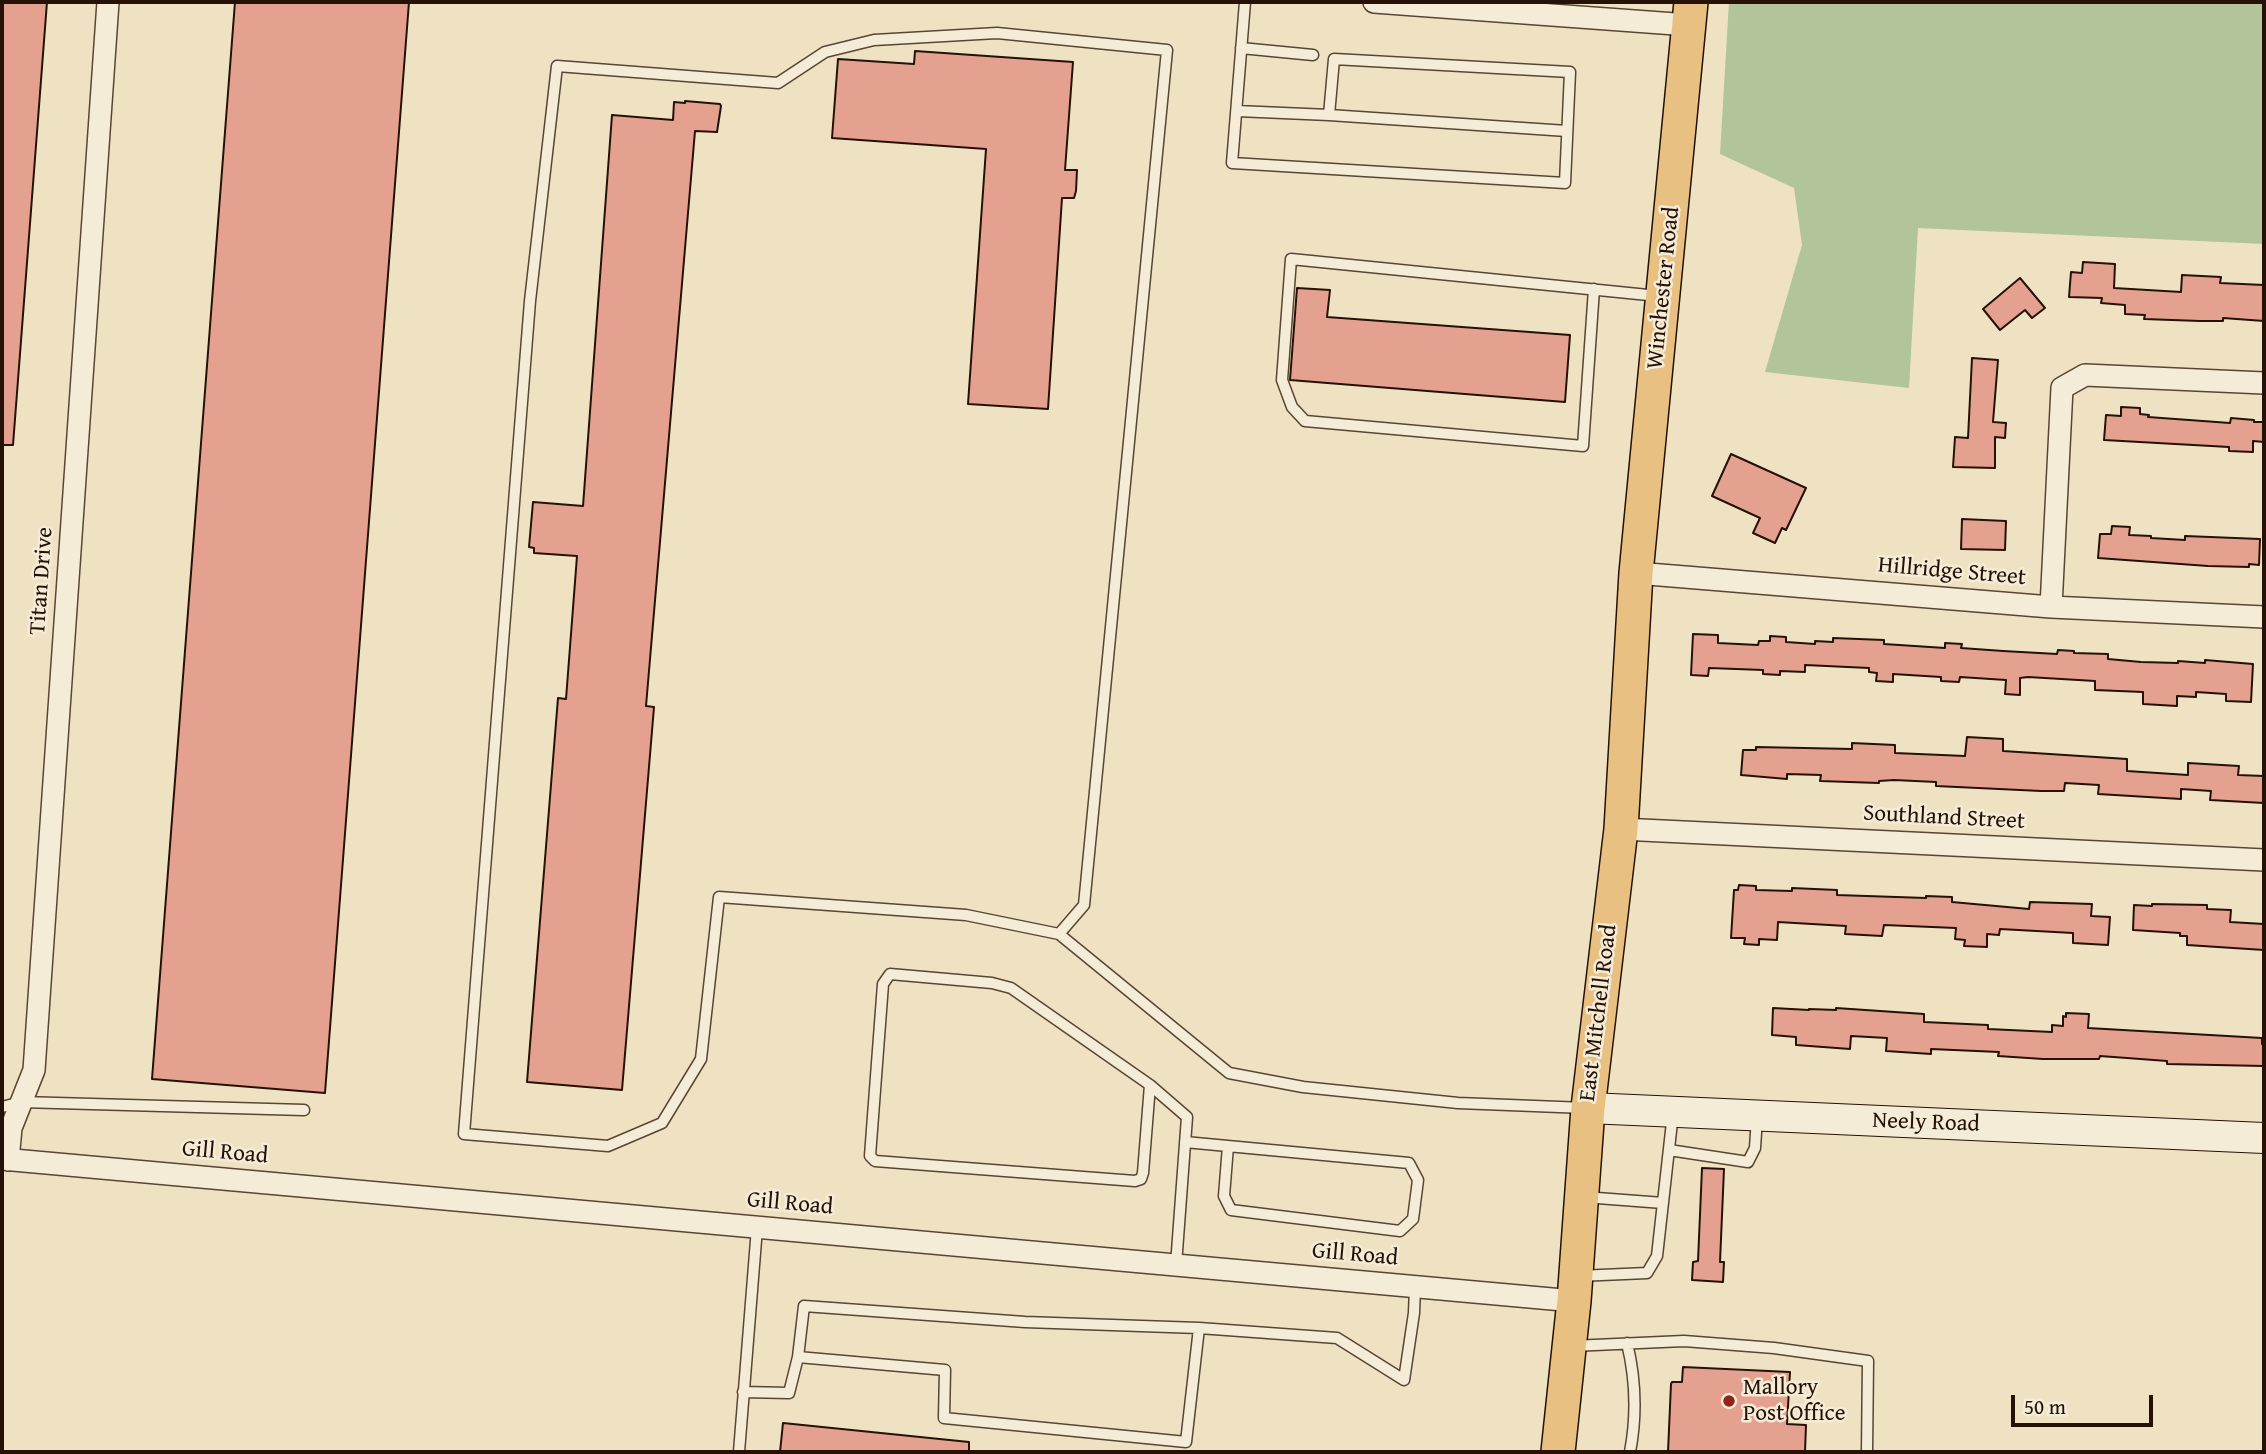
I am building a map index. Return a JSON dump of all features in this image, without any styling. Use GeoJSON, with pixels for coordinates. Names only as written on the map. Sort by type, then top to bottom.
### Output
{"type":"FeatureCollection","features":[{"type":"Feature","properties":{"kind":"main road","name":"Winchester Road"},"geometry":{"type":"LineString","coordinates":[[1636,573],[1690,13]]}},
{"type":"Feature","properties":{"kind":"main road","name":"East Mitchell Road"},"geometry":{"type":"LineString","coordinates":[[1558,1452],[1588,1108],[1621,828],[1636,573]]}},
{"type":"Feature","properties":{"kind":"street","name":"Titan Drive"},"geometry":{"type":"LineString","coordinates":[[5,1160],[12,1104],[34,1070],[108,2]]}},
{"type":"Feature","properties":{"kind":"street"},"geometry":{"type":"LineString","coordinates":[[1374,2],[1690,13]]}},
{"type":"Feature","properties":{"kind":"street"},"geometry":{"type":"LineString","coordinates":[[2051,607],[2062,388],[2085,375],[2264,383]]}},
{"type":"Feature","properties":{"kind":"street","name":"Hillridge Street"},"geometry":{"type":"LineString","coordinates":[[1636,573],[2051,607],[2264,617]]}},
{"type":"Feature","properties":{"kind":"street","name":"Southland Street"},"geometry":{"type":"LineString","coordinates":[[1621,828],[2264,860]]}},
{"type":"Feature","properties":{"kind":"street","name":"Neely Road"},"geometry":{"type":"LineString","coordinates":[[1588,1108],[2264,1138]]}},
{"type":"Feature","properties":{"kind":"street","name":"Gill Road"},"geometry":{"type":"LineString","coordinates":[[5,1160],[1415,1287],[1574,1289]]}},
{"type":"Feature","properties":{"kind":"lane"},"geometry":{"type":"LineString","coordinates":[[1245,2],[1232,163],[1565,183],[1570,72],[1334,59],[1329,115]]}},
{"type":"Feature","properties":{"kind":"lane"},"geometry":{"type":"LineString","coordinates":[[1059,934],[1084,905],[1167,50],[997,33],[874,40],[825,52],[778,83],[558,66],[529,314],[464,1134],[608,1146],[662,1123],[701,1059],[719,897],[966,915],[1059,934],[1228,1073],[1303,1087],[1445,1101],[1588,1108]]}},
{"type":"Feature","properties":{"kind":"lane"},"geometry":{"type":"LineString","coordinates":[[1241,48],[1313,55]]}},
{"type":"Feature","properties":{"kind":"lane"},"geometry":{"type":"LineString","coordinates":[[1237,111],[1567,131]]}},
{"type":"Feature","properties":{"kind":"lane"},"geometry":{"type":"LineString","coordinates":[[1594,289],[1583,446],[1305,421],[1292,407],[1282,380],[1291,259],[1594,289],[1663,296]]}},
{"type":"Feature","properties":{"kind":"lane"},"geometry":{"type":"LineString","coordinates":[[1150,1085],[1143,1174],[1135,1181],[875,1161],[870,1156],[883,984],[890,974],[992,983],[1011,988],[1150,1085],[1187,1117],[1176,1265]]}},
{"type":"Feature","properties":{"kind":"lane"},"geometry":{"type":"LineString","coordinates":[[12,1104],[304,1110]]}},
{"type":"Feature","properties":{"kind":"lane"},"geometry":{"type":"LineString","coordinates":[[1574,1289],[1647,1273],[1657,1256],[1673,1112]]}},
{"type":"Feature","properties":{"kind":"lane"},"geometry":{"type":"LineString","coordinates":[[1669,1150],[1748,1162],[1755,1148],[1757,1116]]}},
{"type":"Feature","properties":{"kind":"lane"},"geometry":{"type":"LineString","coordinates":[[1185,1142],[1228,1146],[1409,1163],[1418,1180],[1413,1219],[1399,1231],[1231,1210],[1224,1196],[1228,1146]]}},
{"type":"Feature","properties":{"kind":"lane"},"geometry":{"type":"LineString","coordinates":[[1581,1197],[1663,1203]]}},
{"type":"Feature","properties":{"kind":"lane"},"geometry":{"type":"LineString","coordinates":[[739,1452],[757,1228]]}},
{"type":"Feature","properties":{"kind":"lane"},"geometry":{"type":"LineString","coordinates":[[743,1392],[789,1393],[804,1306],[1025,1322],[1199,1328],[1337,1338],[1404,1380],[1413,1324],[1415,1287]]}},
{"type":"Feature","properties":{"kind":"lane"},"geometry":{"type":"LineString","coordinates":[[797,1357],[945,1370],[944,1418],[1186,1442],[1199,1328]]}},
{"type":"Feature","properties":{"kind":"lane"},"geometry":{"type":"LineString","coordinates":[[1569,1346],[1684,1341],[1774,1348],[1868,1361],[1867,1452]]}},
{"type":"Feature","properties":{"kind":"lane"},"geometry":{"type":"LineString","coordinates":[[1627,1343],[1634,1373],[1634,1432],[1630,1452]]}},
{"type":"Feature","properties":{"kind":"green space"},"geometry":{"type":"Polygon","coordinates":[[[1729,2],[2264,2],[2264,244],[1918,228],[1909,388],[1765,372],[1802,245],[1794,188],[1720,154],[1729,2]]]}},
{"type":"Feature","properties":{"kind":"building"},"geometry":{"type":"Polygon","coordinates":[[[2,2],[47,2],[13,445],[2,445],[2,2]]]}},
{"type":"Feature","properties":{"kind":"building"},"geometry":{"type":"Polygon","coordinates":[[[235,2],[409,2],[325,1093],[152,1079],[235,2]]]}},
{"type":"Feature","properties":{"kind":"building"},"geometry":{"type":"Polygon","coordinates":[[[915,51],[1073,62],[1065,170],[1077,170],[1076,191],[1074,198],[1062,198],[1048,409],[968,404],[986,149],[832,138],[838,59],[914,64],[915,51]]]}},
{"type":"Feature","properties":{"kind":"building"},"geometry":{"type":"Polygon","coordinates":[[[674,102],[721,106],[717,132],[695,131],[646,706],[654,707],[622,1090],[527,1082],[558,698],[566,699],[577,556],[534,553],[534,548],[529,547],[533,502],[583,506],[612,115],[673,120],[674,102]]]}},
{"type":"Feature","properties":{"kind":"building"},"geometry":{"type":"Polygon","coordinates":[[[2083,262],[2115,264],[2114,288],[2181,292],[2182,275],[2221,277],[2220,283],[2264,285],[2264,321],[2223,318],[2223,321],[2144,319],[2145,315],[2125,314],[2125,305],[2101,303],[2102,298],[2069,297],[2071,272],[2082,273],[2083,262]]]}},
{"type":"Feature","properties":{"kind":"building"},"geometry":{"type":"Polygon","coordinates":[[[2020,278],[2045,308],[2032,318],[2025,310],[2000,330],[1983,309],[2020,278]]]}},
{"type":"Feature","properties":{"kind":"building"},"geometry":{"type":"Polygon","coordinates":[[[1297,288],[1330,290],[1327,317],[1570,335],[1565,402],[1290,380],[1297,288]]]}},
{"type":"Feature","properties":{"kind":"building"},"geometry":{"type":"Polygon","coordinates":[[[1972,358],[1998,360],[1993,422],[2006,423],[2005,438],[1995,437],[1995,468],[1953,467],[1955,437],[1968,438],[1972,358]]]}},
{"type":"Feature","properties":{"kind":"building"},"geometry":{"type":"Polygon","coordinates":[[[2121,407],[2140,408],[2140,414],[2149,415],[2148,417],[2230,423],[2231,418],[2264,422],[2264,442],[2253,441],[2253,452],[2229,451],[2229,447],[2104,440],[2106,415],[2121,416],[2121,407]]]}},
{"type":"Feature","properties":{"kind":"building"},"geometry":{"type":"Polygon","coordinates":[[[1731,454],[1806,488],[1786,530],[1782,528],[1775,543],[1753,533],[1760,518],[1712,496],[1731,454]]]}},
{"type":"Feature","properties":{"kind":"building"},"geometry":{"type":"Polygon","coordinates":[[[1962,519],[2006,521],[2005,550],[1961,549],[1962,519]]]}},
{"type":"Feature","properties":{"kind":"building"},"geometry":{"type":"Polygon","coordinates":[[[2112,526],[2130,527],[2129,535],[2151,538],[2185,540],[2185,536],[2260,539],[2259,565],[2208,566],[2098,558],[2100,534],[2111,534],[2112,526]]]}},
{"type":"Feature","properties":{"kind":"building"},"geometry":{"type":"Polygon","coordinates":[[[1693,634],[1718,635],[1718,643],[1758,645],[1759,641],[1770,641],[1770,636],[1786,637],[1786,642],[1815,644],[1815,641],[1833,642],[1833,638],[1884,640],[1884,644],[1945,648],[1945,643],[1962,644],[1961,648],[2003,651],[2057,654],[2058,650],[2074,651],[2108,654],[2108,659],[2141,662],[2205,663],[2205,660],[2253,664],[2251,702],[2226,701],[2226,694],[2196,692],[2196,697],[2177,696],[2177,706],[2143,704],[2143,692],[2095,690],[2095,681],[2028,677],[2020,678],[2020,695],[2005,694],[2006,680],[1960,677],[1959,682],[1941,681],[1941,677],[1893,674],[1893,682],[1876,681],[1877,673],[1869,672],[1869,668],[1805,665],[1805,672],[1780,671],[1780,675],[1763,674],[1763,670],[1709,668],[1708,676],[1691,675],[1693,634]]]}},
{"type":"Feature","properties":{"kind":"building"},"geometry":{"type":"Polygon","coordinates":[[[1967,737],[2003,739],[2003,751],[2127,759],[2127,771],[2188,775],[2188,763],[2239,766],[2238,775],[2264,776],[2264,803],[2210,800],[2211,791],[2181,789],[2181,799],[2098,794],[2099,785],[2065,783],[2064,791],[2041,791],[1936,786],[1936,782],[1894,780],[1879,783],[1820,781],[1821,775],[1787,774],[1787,779],[1741,775],[1743,750],[1756,750],[1756,747],[1852,749],[1852,743],[1895,745],[1895,753],[1965,756],[1967,737]]]}},
{"type":"Feature","properties":{"kind":"building"},"geometry":{"type":"Polygon","coordinates":[[[1739,885],[1756,886],[1756,890],[1837,890],[1837,895],[1952,897],[1952,902],[2029,909],[2030,902],[2092,904],[2091,916],[2110,917],[2108,945],[2073,943],[2073,933],[2000,929],[1999,935],[1987,934],[1987,947],[1964,946],[1965,940],[1955,939],[1956,928],[1884,925],[1882,936],[1845,934],[1846,926],[1778,922],[1777,940],[1759,939],[1759,945],[1744,944],[1745,938],[1731,938],[1734,890],[1738,890],[1739,885]]]}},
{"type":"Feature","properties":{"kind":"building"},"geometry":{"type":"Polygon","coordinates":[[[2134,905],[2207,905],[2207,909],[2231,910],[2230,922],[2264,924],[2264,950],[2187,945],[2187,936],[2180,936],[2180,933],[2133,930],[2134,905]]]}},
{"type":"Feature","properties":{"kind":"building"},"geometry":{"type":"Polygon","coordinates":[[[1773,1008],[1836,1008],[1924,1014],[1924,1022],[2052,1032],[2052,1025],[2063,1026],[2063,1016],[2066,1017],[2066,1013],[2089,1014],[2088,1028],[2262,1038],[2264,1066],[2167,1064],[2167,1061],[2100,1056],[2099,1059],[2043,1059],[1998,1056],[1999,1052],[1931,1049],[1931,1054],[1886,1051],[1887,1038],[1851,1036],[1850,1049],[1796,1045],[1796,1037],[1772,1035],[1773,1008]]]}},
{"type":"Feature","properties":{"kind":"building"},"geometry":{"type":"Polygon","coordinates":[[[1702,1168],[1724,1169],[1720,1262],[1724,1262],[1723,1282],[1692,1280],[1693,1262],[1698,1261],[1702,1168]]]}},
{"type":"Feature","properties":{"kind":"building","name":"Mallory Post Office"},"geometry":{"type":"Polygon","coordinates":[[[1683,1367],[1790,1372],[1787,1424],[1806,1425],[1805,1452],[1668,1452],[1671,1384],[1682,1382],[1683,1367]]]}},
{"type":"Feature","properties":{"kind":"building"},"geometry":{"type":"Polygon","coordinates":[[[783,1423],[969,1442],[969,1452],[780,1452],[783,1423]]]}},
{"type":"Feature","properties":{"kind":"place","name":"Mallory Post Office"},"geometry":{"type":"Point","coordinates":[1729,1401]}}]}
